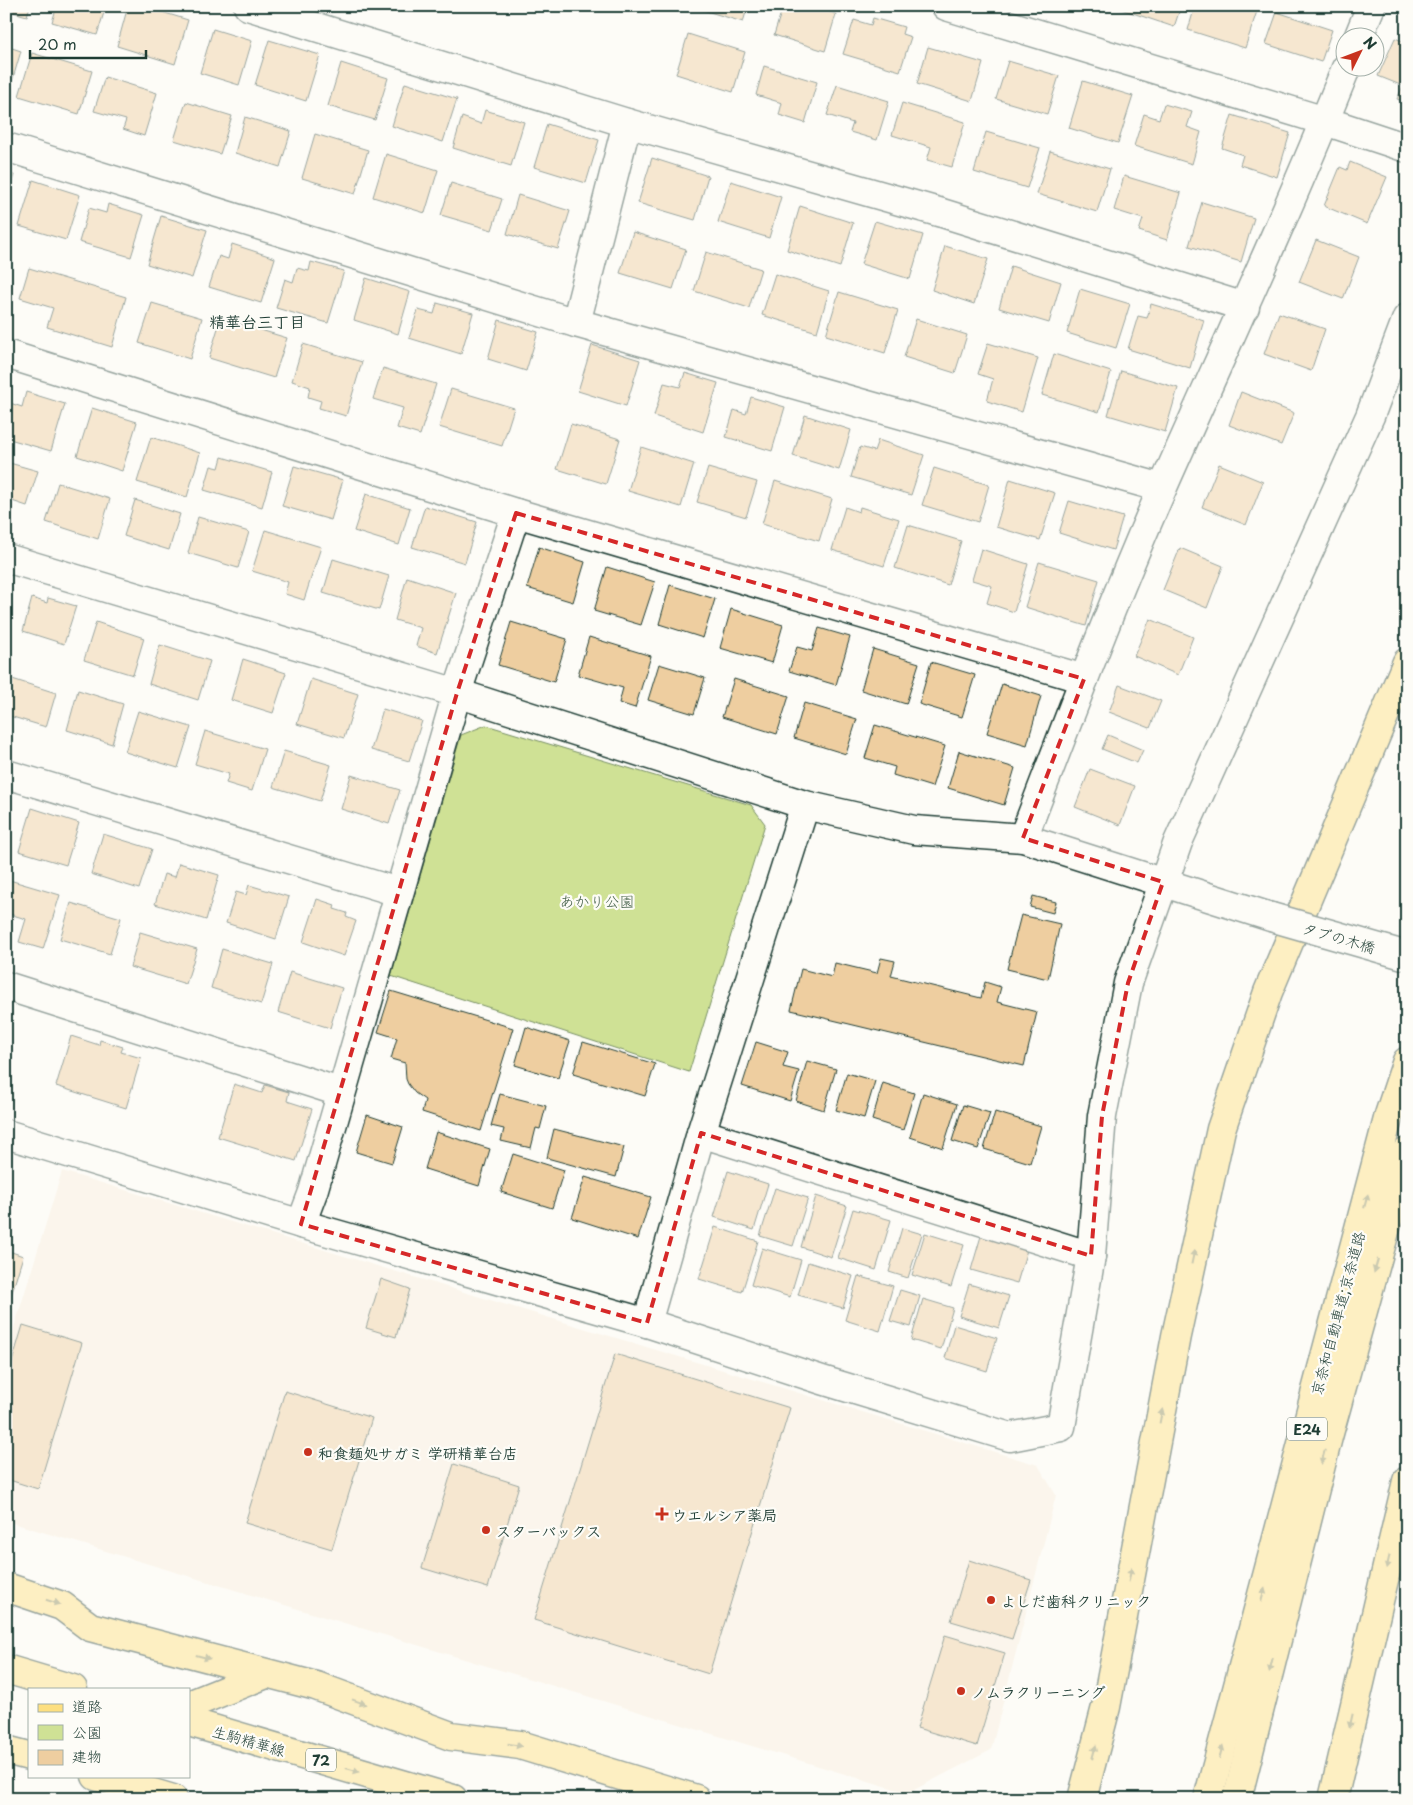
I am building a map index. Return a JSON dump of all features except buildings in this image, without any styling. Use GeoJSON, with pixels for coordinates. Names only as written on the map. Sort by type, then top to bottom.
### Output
{"type":"FeatureCollection","features":[{"type":"Feature","properties":{"kind":"main road"},"geometry":{"type":"LineString","coordinates":[[1082,1799],[1106,1707],[1176,1336],[1221,1129],[1268,992],[1407,662]]}},
{"type":"Feature","properties":{"kind":"main road","name":"京奈和自動車道;京奈道路"},"geometry":{"type":"LineString","coordinates":[[1208,1799],[1389,1115],[1407,1061]]}},
{"type":"Feature","properties":{"kind":"main road","name":"京奈和自動車道;京奈道路"},"geometry":{"type":"LineString","coordinates":[[1237,1799],[1328,1437],[1407,1152]]}},
{"type":"Feature","properties":{"kind":"main road"},"geometry":{"type":"LineString","coordinates":[[1333,1799],[1407,1481]]}},
{"type":"Feature","properties":{"kind":"main road"},"geometry":{"type":"LineString","coordinates":[[6,1587],[62,1606],[90,1627],[316,1686],[452,1736],[520,1745],[696,1799]]}},
{"type":"Feature","properties":{"kind":"main road"},"geometry":{"type":"LineString","coordinates":[[6,1670],[69,1688]]}},
{"type":"Feature","properties":{"kind":"main road"},"geometry":{"type":"LineString","coordinates":[[190,1705],[266,1674]]}},
{"type":"Feature","properties":{"kind":"main road","name":"生駒精華線"},"geometry":{"type":"LineString","coordinates":[[190,1722],[453,1799]]}},
{"type":"Feature","properties":{"kind":"main road"},"geometry":{"type":"LineString","coordinates":[[6,1750],[28,1756]]}},
{"type":"Feature","properties":{"kind":"main road"},"geometry":{"type":"LineString","coordinates":[[103,1778],[173,1799]]}},
{"type":"Feature","properties":{"kind":"street"},"geometry":{"type":"LineString","coordinates":[[248,6],[627,123],[942,213],[1245,307]]}},
{"type":"Feature","properties":{"kind":"street"},"geometry":{"type":"LineString","coordinates":[[946,6],[1325,121],[1407,148]]}},
{"type":"Feature","properties":{"kind":"street"},"geometry":{"type":"LineString","coordinates":[[1362,28],[1371,6]]}},
{"type":"Feature","properties":{"kind":"street"},"geometry":{"type":"LineString","coordinates":[[1023,838],[1084,679],[1162,488],[1245,307],[1342,78]]}},
{"type":"Feature","properties":{"kind":"street"},"geometry":{"type":"LineString","coordinates":[[576,323],[627,123]]}},
{"type":"Feature","properties":{"kind":"street"},"geometry":{"type":"LineString","coordinates":[[6,147],[576,323],[1162,488]]}},
{"type":"Feature","properties":{"kind":"street"},"geometry":{"type":"LineString","coordinates":[[6,1134],[301,1224],[647,1323],[822,1380],[1010,1437],[1062,1427],[1091,1256],[1102,1116],[1128,983],[1163,882],[1370,416],[1407,318]]}},
{"type":"Feature","properties":{"kind":"street"},"geometry":{"type":"LineString","coordinates":[[6,354],[516,513],[1084,679]]}},
{"type":"Feature","properties":{"kind":"street"},"geometry":{"type":"LineString","coordinates":[[301,1224],[313,1192],[340,1092],[456,693],[516,513]]}},
{"type":"Feature","properties":{"kind":"street","name":"タブの木橋"},"geometry":{"type":"LineString","coordinates":[[6,558],[456,693],[805,805],[914,830],[1023,838],[1271,917],[1407,956]]}},
{"type":"Feature","properties":{"kind":"street"},"geometry":{"type":"LineString","coordinates":[[6,774],[398,892]]}},
{"type":"Feature","properties":{"kind":"street"},"geometry":{"type":"LineString","coordinates":[[647,1323],[701,1133],[805,805]]}},
{"type":"Feature","properties":{"kind":"street"},"geometry":{"type":"LineString","coordinates":[[6,986],[340,1092]]}},
{"type":"Feature","properties":{"kind":"street"},"geometry":{"type":"LineString","coordinates":[[701,1133],[1091,1256]]}},
{"type":"Feature","properties":{"kind":"highlighted area"},"geometry":{"type":"Polygon","coordinates":[[[516,513],[1084,679],[1023,838],[1163,882],[1128,983],[1102,1116],[1091,1256],[701,1133],[647,1323],[301,1224],[457,693],[516,513]]]}},
{"type":"Feature","properties":{"kind":"shaded area"},"geometry":{"type":"Polygon","coordinates":[[[62,1171],[1038,1465],[1056,1495],[991,1750],[908,1793],[6,1521],[6,1354],[62,1171]]]}},
{"type":"Feature","properties":{"kind":"green space","name":"あかり公園"},"geometry":{"type":"Polygon","coordinates":[[[486,725],[751,805],[765,824],[689,1072],[391,976],[461,735],[486,725]]]}},
{"type":"Feature","properties":{"kind":"place","name":"和食麺処サガミ 学研精華台店"},"geometry":{"type":"Point","coordinates":[308,1452]}},
{"type":"Feature","properties":{"kind":"place","name":"ウエルシア薬局"},"geometry":{"type":"Point","coordinates":[662,1514]}},
{"type":"Feature","properties":{"kind":"place","name":"スターバックス"},"geometry":{"type":"Point","coordinates":[486,1530]}},
{"type":"Feature","properties":{"kind":"place","name":"よしだ歯科クリニック"},"geometry":{"type":"Point","coordinates":[991,1600]}},
{"type":"Feature","properties":{"kind":"place","name":"ノムラクリーニング"},"geometry":{"type":"Point","coordinates":[961,1691]}},
{"type":"Feature","properties":{"kind":"district","name":"精華台三丁目"},"geometry":{"type":"Point","coordinates":[257,321]}}]}
